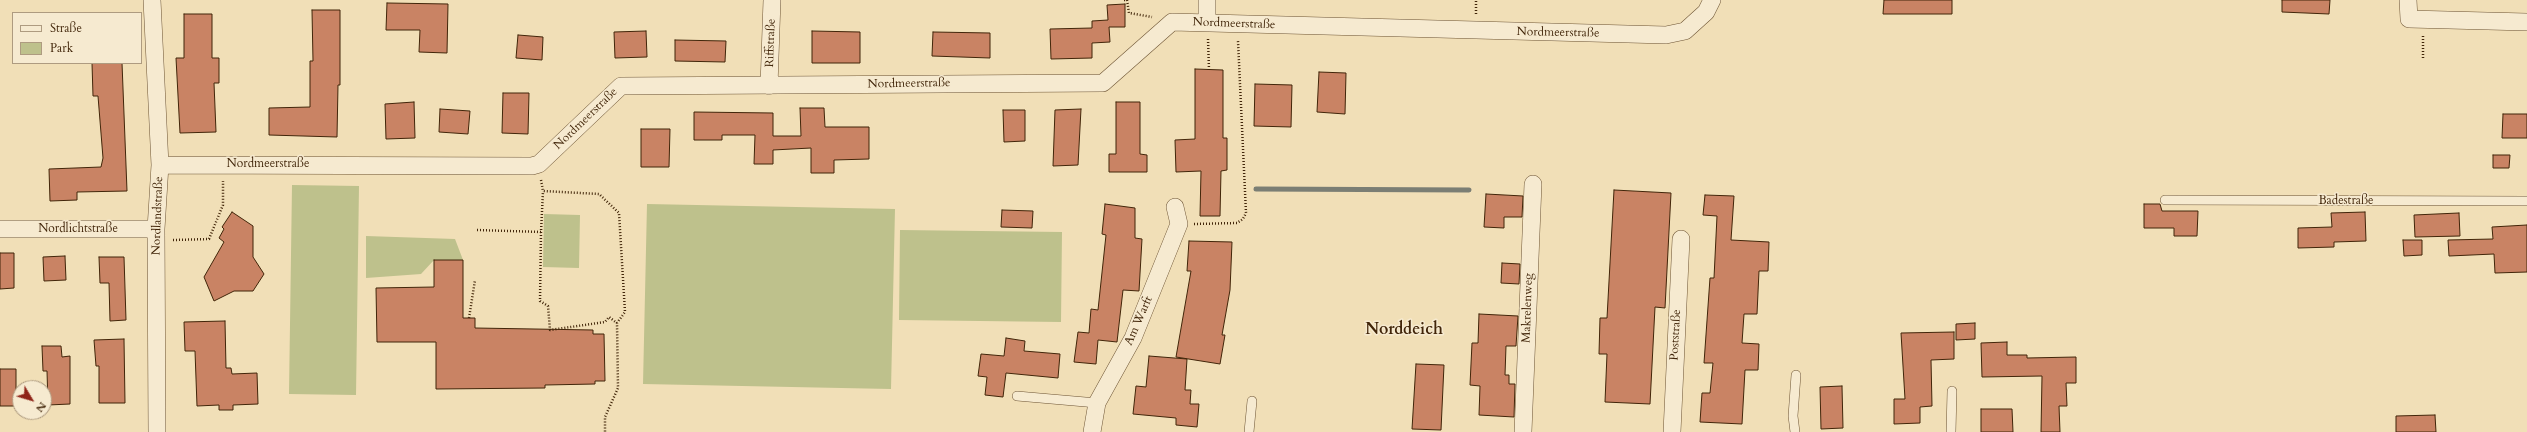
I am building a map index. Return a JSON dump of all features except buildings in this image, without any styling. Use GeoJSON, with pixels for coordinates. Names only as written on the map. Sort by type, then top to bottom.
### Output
{"type":"FeatureCollection","features":[{"type":"Feature","properties":{"kind":"street","name":"Nordlandstraße"},"geometry":{"type":"LineString","coordinates":[[152,0],[160,165],[156,234],[157,432]]}},
{"type":"Feature","properties":{"kind":"street","name":"Riffstraße"},"geometry":{"type":"LineString","coordinates":[[769,86],[772,0]]}},
{"type":"Feature","properties":{"kind":"street"},"geometry":{"type":"LineString","coordinates":[[1207,0],[1207,22]]}},
{"type":"Feature","properties":{"kind":"street","name":"Nordmeerstraße"},"geometry":{"type":"LineString","coordinates":[[160,165],[532,166],[539,164],[621,86],[1103,83],[1172,22],[1666,35],[1685,31],[1706,12],[1712,0]]}},
{"type":"Feature","properties":{"kind":"street"},"geometry":{"type":"LineString","coordinates":[[2408,0],[2416,19],[2527,22]]}},
{"type":"Feature","properties":{"kind":"street","name":"Makrelenweg"},"geometry":{"type":"LineString","coordinates":[[1523,432],[1534,184]]}},
{"type":"Feature","properties":{"kind":"street"},"geometry":{"type":"LineString","coordinates":[[1175,207],[1179,224]]}},
{"type":"Feature","properties":{"kind":"street","name":"Am Warft"},"geometry":{"type":"LineString","coordinates":[[1092,432],[1097,403],[1133,338],[1179,224]]}},
{"type":"Feature","properties":{"kind":"street","name":"Nordlichtstraße"},"geometry":{"type":"LineString","coordinates":[[0,229],[156,234]]}},
{"type":"Feature","properties":{"kind":"street","name":"Poststraße"},"geometry":{"type":"LineString","coordinates":[[1672,432],[1681,239]]}},
{"type":"Feature","properties":{"kind":"lane","name":"Badestraße"},"geometry":{"type":"LineString","coordinates":[[2165,200],[2527,201]]}},
{"type":"Feature","properties":{"kind":"lane"},"geometry":{"type":"LineString","coordinates":[[1795,432],[1793,416],[1796,375]]}},
{"type":"Feature","properties":{"kind":"lane"},"geometry":{"type":"LineString","coordinates":[[1951,432],[1952,391]]}},
{"type":"Feature","properties":{"kind":"lane"},"geometry":{"type":"LineString","coordinates":[[1017,396],[1097,403]]}},
{"type":"Feature","properties":{"kind":"lane"},"geometry":{"type":"LineString","coordinates":[[1249,432],[1252,401]]}},
{"type":"Feature","properties":{"kind":"path"},"geometry":{"type":"LineString","coordinates":[[1124,0],[1127,0],[1129,13],[1172,22]]}},
{"type":"Feature","properties":{"kind":"path"},"geometry":{"type":"LineString","coordinates":[[2416,19],[2423,60]]}},
{"type":"Feature","properties":{"kind":"path"},"geometry":{"type":"LineString","coordinates":[[1207,22],[1209,70]]}},
{"type":"Feature","properties":{"kind":"path"},"geometry":{"type":"LineString","coordinates":[[1179,224],[1237,223],[1243,219],[1246,213],[1238,24]]}},
{"type":"Feature","properties":{"kind":"path"},"geometry":{"type":"LineString","coordinates":[[156,234],[209,239],[223,205],[223,164]]}},
{"type":"Feature","properties":{"kind":"path"},"geometry":{"type":"LineString","coordinates":[[539,164],[543,191],[540,301],[548,306],[550,330],[605,322],[609,317],[617,323]]}},
{"type":"Feature","properties":{"kind":"path"},"geometry":{"type":"LineString","coordinates":[[543,191],[599,194],[619,213],[625,312],[617,323],[618,388],[605,417],[605,432]]}},
{"type":"Feature","properties":{"kind":"path"},"geometry":{"type":"LineString","coordinates":[[477,230],[541,232]]}},
{"type":"Feature","properties":{"kind":"path"},"geometry":{"type":"LineString","coordinates":[[469,318],[475,280]]}},
{"type":"Feature","properties":{"kind":"green space"},"geometry":{"type":"Polygon","coordinates":[[[292,185],[359,186],[356,395],[289,394],[292,185]]]}},
{"type":"Feature","properties":{"kind":"green space"},"geometry":{"type":"Polygon","coordinates":[[[647,204],[895,209],[891,389],[643,384],[647,204]]]}},
{"type":"Feature","properties":{"kind":"green space"},"geometry":{"type":"Polygon","coordinates":[[[544,214],[580,215],[579,268],[543,267],[544,214]]]}},
{"type":"Feature","properties":{"kind":"green space"},"geometry":{"type":"Polygon","coordinates":[[[900,230],[1062,232],[1061,322],[899,320],[900,230]]]}},
{"type":"Feature","properties":{"kind":"green space"},"geometry":{"type":"Polygon","coordinates":[[[366,236],[455,239],[463,260],[434,260],[421,274],[366,278],[366,236]]]}},
{"type":"Feature","properties":{"kind":"waterway"},"geometry":{"type":"LineString","coordinates":[[1256,189],[1469,190]]}},
{"type":"Feature","properties":{"kind":"district","name":"Norddeich"},"geometry":{"type":"Point","coordinates":[1404,330]}}]}
